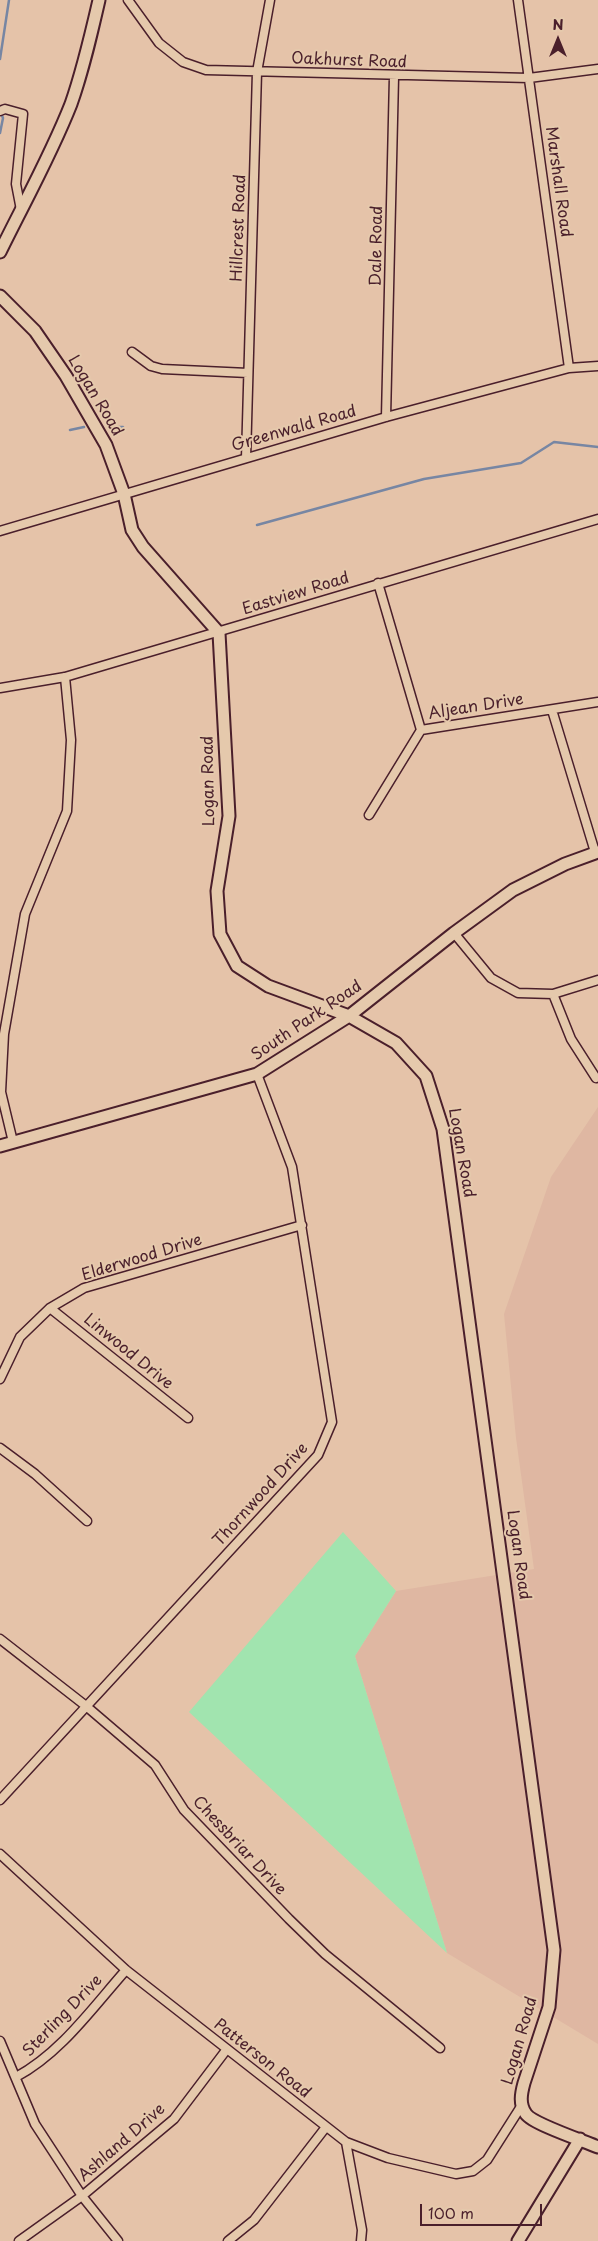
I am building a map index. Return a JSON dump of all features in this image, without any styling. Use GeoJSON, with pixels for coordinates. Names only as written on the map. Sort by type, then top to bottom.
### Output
{"type":"FeatureCollection","features":[{"type":"Feature","properties":{"kind":"street"},"geometry":{"type":"LineString","coordinates":[[0,252],[56,140],[71,102],[84,63],[99,0]]}},
{"type":"Feature","properties":{"kind":"street","name":"Oakhurst Road"},"geometry":{"type":"LineString","coordinates":[[128,0],[158,43],[183,62],[206,70],[394,77],[529,78],[598,69]]}},
{"type":"Feature","properties":{"kind":"street","name":"Hillcrest Road"},"geometry":{"type":"LineString","coordinates":[[246,458],[257,72],[270,0]]}},
{"type":"Feature","properties":{"kind":"street","name":"Marshall Road"},"geometry":{"type":"LineString","coordinates":[[518,0],[570,368]]}},
{"type":"Feature","properties":{"kind":"street","name":"Dale Road"},"geometry":{"type":"LineString","coordinates":[[386,416],[394,77]]}},
{"type":"Feature","properties":{"kind":"street"},"geometry":{"type":"LineString","coordinates":[[2,110],[23,114],[16,184],[21,210]]}},
{"type":"Feature","properties":{"kind":"street","name":"Logan Road"},"geometry":{"type":"LineString","coordinates":[[0,296],[35,331],[66,376],[106,445],[124,494],[132,530],[142,547],[219,633],[229,816],[217,891],[220,934],[237,966],[268,986],[349,1016],[396,1044],[426,1076],[443,1129],[554,1950],[549,2006],[524,2083],[521,2094],[522,2105],[527,2116],[532,2119],[598,2146]]}},
{"type":"Feature","properties":{"kind":"street"},"geometry":{"type":"LineString","coordinates":[[132,352],[151,366],[162,369],[248,372]]}},
{"type":"Feature","properties":{"kind":"street","name":"Greenwald Road"},"geometry":{"type":"LineString","coordinates":[[0,531],[386,416],[570,368],[598,366]]}},
{"type":"Feature","properties":{"kind":"street","name":"Eastview Road"},"geometry":{"type":"LineString","coordinates":[[0,688],[65,677],[219,633],[378,583],[598,520]]}},
{"type":"Feature","properties":{"kind":"street","name":"Aljean Drive"},"geometry":{"type":"LineString","coordinates":[[378,583],[421,730],[598,702]]}},
{"type":"Feature","properties":{"kind":"street"},"geometry":{"type":"LineString","coordinates":[[13,1142],[1,1092],[4,1034],[25,914],[67,811],[71,740],[65,677]]}},
{"type":"Feature","properties":{"kind":"street"},"geometry":{"type":"LineString","coordinates":[[552,710],[597,852]]}},
{"type":"Feature","properties":{"kind":"street"},"geometry":{"type":"LineString","coordinates":[[369,815],[421,730]]}},
{"type":"Feature","properties":{"kind":"street","name":"South Park Road"},"geometry":{"type":"LineString","coordinates":[[0,1146],[256,1074],[349,1016],[454,933],[513,890],[565,864],[597,852]]}},
{"type":"Feature","properties":{"kind":"street"},"geometry":{"type":"LineString","coordinates":[[454,933],[491,978],[518,992],[553,994],[598,980]]}},
{"type":"Feature","properties":{"kind":"street"},"geometry":{"type":"LineString","coordinates":[[553,994],[571,1039],[596,1078]]}},
{"type":"Feature","properties":{"kind":"street","name":"Thornwood Drive"},"geometry":{"type":"LineString","coordinates":[[0,1800],[318,1455],[332,1422],[292,1168],[256,1074]]}},
{"type":"Feature","properties":{"kind":"street","name":"Elderwood Drive"},"geometry":{"type":"LineString","coordinates":[[0,1379],[20,1337],[50,1308],[84,1288],[302,1225]]}},
{"type":"Feature","properties":{"kind":"street","name":"Linwood Drive"},"geometry":{"type":"LineString","coordinates":[[50,1308],[188,1418]]}},
{"type":"Feature","properties":{"kind":"street"},"geometry":{"type":"LineString","coordinates":[[0,1448],[35,1474],[87,1521]]}},
{"type":"Feature","properties":{"kind":"street","name":"Chessbriar Drive"},"geometry":{"type":"LineString","coordinates":[[0,1639],[86,1706],[155,1765],[184,1810],[325,1954],[440,2048]]}},
{"type":"Feature","properties":{"kind":"street","name":"Patterson Road"},"geometry":{"type":"LineString","coordinates":[[0,1854],[126,1970],[346,2142],[388,2158],[456,2174],[473,2171],[487,2160],[522,2105]]}},
{"type":"Feature","properties":{"kind":"street","name":"Sterling Drive"},"geometry":{"type":"LineString","coordinates":[[16,2077],[35,2067],[69,2034],[126,1970]]}},
{"type":"Feature","properties":{"kind":"street"},"geometry":{"type":"LineString","coordinates":[[0,2041],[35,2124],[82,2196],[118,2241]]}},
{"type":"Feature","properties":{"kind":"street","name":"Ashland Drive"},"geometry":{"type":"LineString","coordinates":[[19,2241],[82,2196],[174,2118],[227,2049]]}},
{"type":"Feature","properties":{"kind":"street"},"geometry":{"type":"LineString","coordinates":[[228,2241],[254,2220],[326,2127]]}},
{"type":"Feature","properties":{"kind":"street"},"geometry":{"type":"LineString","coordinates":[[518,2241],[580,2139]]}},
{"type":"Feature","properties":{"kind":"street"},"geometry":{"type":"LineString","coordinates":[[346,2142],[362,2230],[361,2241]]}},
{"type":"Feature","properties":{"kind":"shaded area"},"geometry":{"type":"Polygon","coordinates":[[[598,1107],[598,2044],[447,1953],[355,1656],[396,1591],[534,1569],[516,1438],[504,1314],[551,1177],[598,1107]]]}},
{"type":"Feature","properties":{"kind":"green space"},"geometry":{"type":"Polygon","coordinates":[[[343,1532],[396,1591],[355,1656],[447,1953],[189,1712],[343,1532]]]}},
{"type":"Feature","properties":{"kind":"waterway"},"geometry":{"type":"LineString","coordinates":[[0,59],[9,0]]}},
{"type":"Feature","properties":{"kind":"waterway"},"geometry":{"type":"LineString","coordinates":[[0,111],[3,118],[0,133]]}},
{"type":"Feature","properties":{"kind":"waterway"},"geometry":{"type":"LineString","coordinates":[[70,430],[84,427]]}},
{"type":"Feature","properties":{"kind":"waterway"},"geometry":{"type":"LineString","coordinates":[[110,427],[123,427]]}},
{"type":"Feature","properties":{"kind":"waterway"},"geometry":{"type":"LineString","coordinates":[[257,525],[424,479],[521,463],[554,442],[598,447]]}}]}
